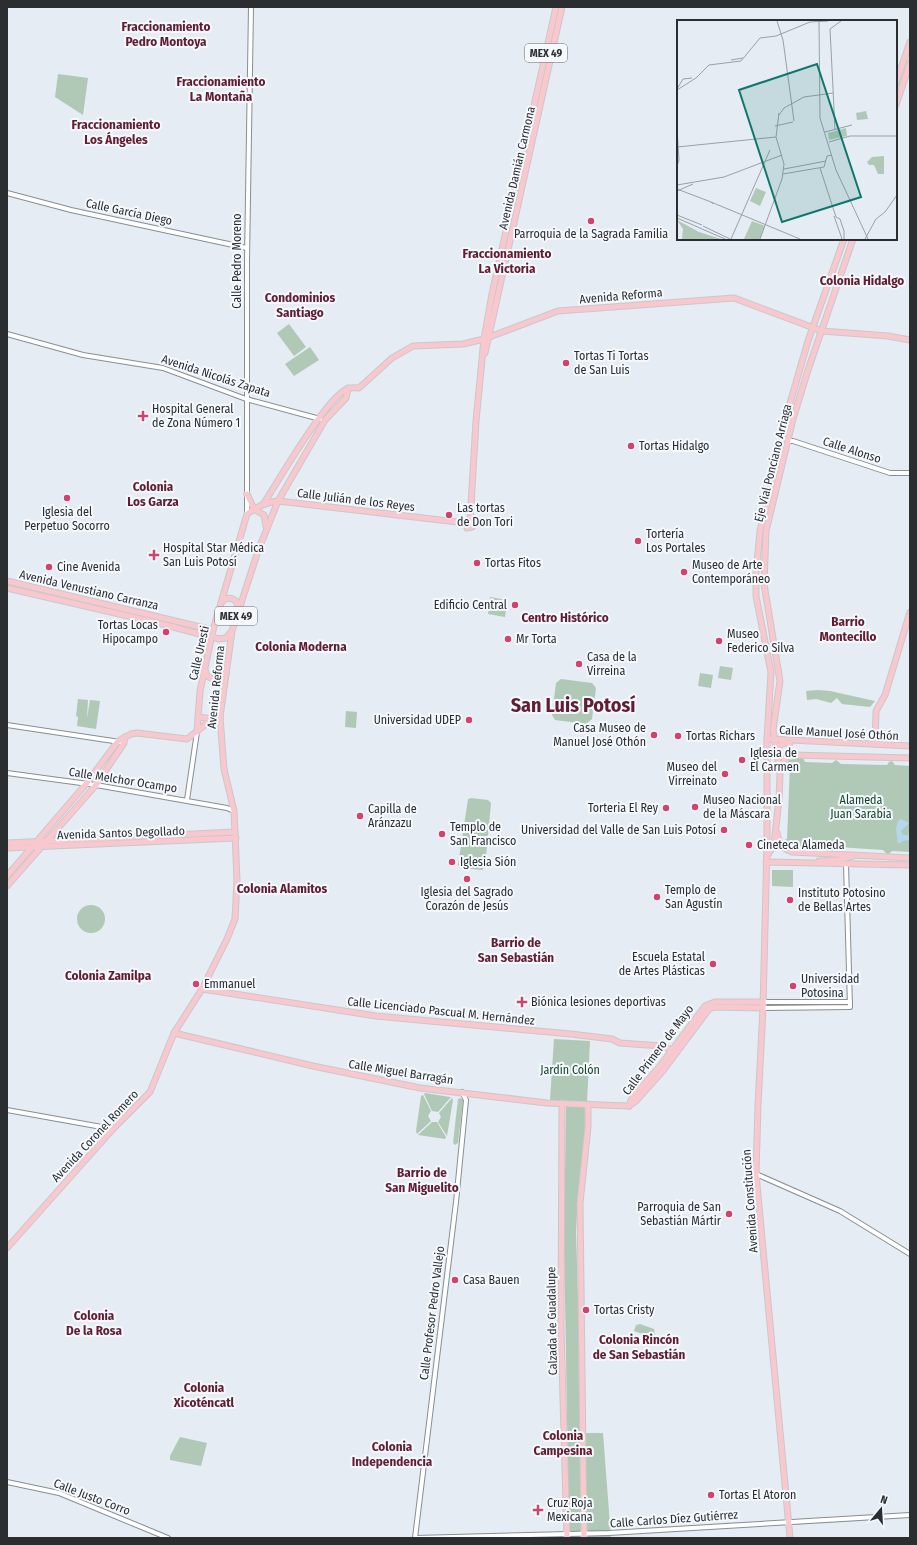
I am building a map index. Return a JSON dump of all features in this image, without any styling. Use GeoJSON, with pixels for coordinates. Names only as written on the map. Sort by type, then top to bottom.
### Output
{"type":"FeatureCollection","features":[{"type":"Feature","properties":{"kind":"main road","name":"Avenida Damián Carmona"},"geometry":{"type":"LineString","coordinates":[[468,523],[476,421],[484,356],[499,262],[556,7]]}},
{"type":"Feature","properties":{"kind":"main road","name":"Avenida Damián Carmona"},"geometry":{"type":"LineString","coordinates":[[487,338],[506,263],[562,7]]}},
{"type":"Feature","properties":{"kind":"main road"},"geometry":{"type":"LineString","coordinates":[[897,80],[910,42]]}},
{"type":"Feature","properties":{"kind":"main road"},"geometry":{"type":"LineString","coordinates":[[897,102],[910,63]]}},
{"type":"Feature","properties":{"kind":"main road","name":"Eje Vial Ponciano Arriaga"},"geometry":{"type":"LineString","coordinates":[[767,739],[770,672],[756,596],[756,572],[760,531],[786,417],[813,328],[844,240]]}},
{"type":"Feature","properties":{"kind":"main road","name":"Eje Vial Ponciano Arriaga"},"geometry":{"type":"LineString","coordinates":[[780,774],[774,739],[780,681],[764,584],[764,551],[766,531],[791,441],[793,419],[808,370],[853,240]]}},
{"type":"Feature","properties":{"kind":"main road"},"geometry":{"type":"LineString","coordinates":[[499,262],[506,263]]}},
{"type":"Feature","properties":{"kind":"main road","name":"Avenida Reforma"},"geometry":{"type":"LineString","coordinates":[[264,503],[339,394],[348,388],[359,388],[392,358],[413,346],[463,344],[487,338],[558,311],[734,298],[822,331],[888,336],[910,340]]}},
{"type":"Feature","properties":{"kind":"main road","name":"Avenida Reforma"},"geometry":{"type":"LineString","coordinates":[[235,919],[237,880],[234,811],[224,769],[221,716],[232,631],[238,608],[266,529],[278,501],[315,435],[322,419]]}},
{"type":"Feature","properties":{"kind":"main road"},"geometry":{"type":"LineString","coordinates":[[246,494],[254,510],[264,515],[266,529]]}},
{"type":"Feature","properties":{"kind":"main road","name":"Calle Julián de los Reyes"},"geometry":{"type":"LineString","coordinates":[[247,514],[264,503],[278,501],[468,523]]}},
{"type":"Feature","properties":{"kind":"main road","name":"Calle Uresti"},"geometry":{"type":"LineString","coordinates":[[197,732],[205,669],[213,633],[247,514]]}},
{"type":"Feature","properties":{"kind":"main road","name":"Avenida Venustiano Carranza"},"geometry":{"type":"LineString","coordinates":[[7,581],[213,633]]}},
{"type":"Feature","properties":{"kind":"main road","name":"Avenida Venustiano Carranza"},"geometry":{"type":"LineString","coordinates":[[7,588],[213,633]]}},
{"type":"Feature","properties":{"kind":"main road"},"geometry":{"type":"LineString","coordinates":[[222,602],[226,598],[232,598],[237,602],[238,608]]}},
{"type":"Feature","properties":{"kind":"main road"},"geometry":{"type":"LineString","coordinates":[[875,744],[876,711],[884,695],[910,612]]}},
{"type":"Feature","properties":{"kind":"main road"},"geometry":{"type":"LineString","coordinates":[[213,633],[222,639],[229,636],[232,631]]}},
{"type":"Feature","properties":{"kind":"main road"},"geometry":{"type":"LineString","coordinates":[[205,669],[207,676],[214,680],[221,679],[226,673]]}},
{"type":"Feature","properties":{"kind":"main road"},"geometry":{"type":"LineString","coordinates":[[198,717],[210,720],[221,716]]}},
{"type":"Feature","properties":{"kind":"main road"},"geometry":{"type":"LineString","coordinates":[[7,876],[86,784],[118,741],[137,733],[187,739],[208,722],[221,716]]}},
{"type":"Feature","properties":{"kind":"main road"},"geometry":{"type":"LineString","coordinates":[[7,886],[43,844],[61,827],[96,785],[124,743],[125,737]]}},
{"type":"Feature","properties":{"kind":"main road","name":"Calle Manuel José Othón"},"geometry":{"type":"LineString","coordinates":[[767,739],[910,746]]}},
{"type":"Feature","properties":{"kind":"main road","name":"Avenida Constitución"},"geometry":{"type":"LineString","coordinates":[[767,739],[767,859],[756,1174],[790,1538]]}},
{"type":"Feature","properties":{"kind":"main road"},"geometry":{"type":"LineString","coordinates":[[778,761],[777,750],[781,744],[807,744],[815,742]]}},
{"type":"Feature","properties":{"kind":"main road","name":"Calle Manuel José Othón"},"geometry":{"type":"LineString","coordinates":[[780,774],[785,758],[791,755],[910,758]]}},
{"type":"Feature","properties":{"kind":"main road"},"geometry":{"type":"LineString","coordinates":[[100,765],[107,769]]}},
{"type":"Feature","properties":{"kind":"main road"},"geometry":{"type":"LineString","coordinates":[[780,774],[777,829],[774,845],[767,859],[811,864],[910,865]]}},
{"type":"Feature","properties":{"kind":"main road"},"geometry":{"type":"LineString","coordinates":[[777,829],[779,842],[782,847],[792,852],[910,858]]}},
{"type":"Feature","properties":{"kind":"main road","name":"Avenida Santos Degollado"},"geometry":{"type":"LineString","coordinates":[[7,848],[43,844],[235,835]]}},
{"type":"Feature","properties":{"kind":"main road","name":"Avenida Santos Degollado"},"geometry":{"type":"LineString","coordinates":[[7,843],[34,845]]}},
{"type":"Feature","properties":{"kind":"main road"},"geometry":{"type":"LineString","coordinates":[[811,864],[818,861],[838,860],[859,855]]}},
{"type":"Feature","properties":{"kind":"main road","name":"Avenida Coronel Romero"},"geometry":{"type":"LineString","coordinates":[[7,1248],[113,1129],[150,1092],[174,1034],[202,990],[235,919]]}},
{"type":"Feature","properties":{"kind":"main road","name":"Calle Licenciado Pascual M. Hernández"},"geometry":{"type":"LineString","coordinates":[[202,990],[376,1016],[571,1034],[612,1039],[620,1043],[674,1050]]}},
{"type":"Feature","properties":{"kind":"main road","name":"Calle Primero de Mayo"},"geometry":{"type":"LineString","coordinates":[[628,1106],[632,1098],[680,1043],[708,1004],[763,1005]]}},
{"type":"Feature","properties":{"kind":"main road","name":"Calle Miguel Barragán"},"geometry":{"type":"LineString","coordinates":[[174,1034],[372,1079],[420,1088],[562,1103],[628,1106]]}},
{"type":"Feature","properties":{"kind":"main road","name":"Calzada de Guadalupe"},"geometry":{"type":"LineString","coordinates":[[562,1103],[561,1322],[567,1536]]}},
{"type":"Feature","properties":{"kind":"main road"},"geometry":{"type":"LineString","coordinates":[[584,1536],[580,1203],[588,1126],[588,1104]]}},
{"type":"Feature","properties":{"kind":"street","name":"Calle Pedro Moreno"},"geometry":{"type":"LineString","coordinates":[[247,514],[247,248],[251,7]]}},
{"type":"Feature","properties":{"kind":"street","name":"Calle García Diego"},"geometry":{"type":"LineString","coordinates":[[7,193],[71,210],[247,248]]}},
{"type":"Feature","properties":{"kind":"street","name":"Avenida Nicolás Zapata"},"geometry":{"type":"LineString","coordinates":[[7,334],[83,355],[163,368],[246,399],[322,419]]}},
{"type":"Feature","properties":{"kind":"street","name":"Calle Alonso"},"geometry":{"type":"LineString","coordinates":[[791,441],[890,473],[910,473]]}},
{"type":"Feature","properties":{"kind":"street"},"geometry":{"type":"LineString","coordinates":[[7,725],[124,743]]}},
{"type":"Feature","properties":{"kind":"street","name":"Calle Uresti"},"geometry":{"type":"LineString","coordinates":[[187,800],[197,732]]}},
{"type":"Feature","properties":{"kind":"street","name":"Calle Melchor Ocampo"},"geometry":{"type":"LineString","coordinates":[[7,773],[96,785],[187,800],[227,808],[234,811]]}},
{"type":"Feature","properties":{"kind":"street","name":"Calle Primero de Mayo"},"geometry":{"type":"LineString","coordinates":[[763,1005],[850,1004],[846,864]]}},
{"type":"Feature","properties":{"kind":"street","name":"Calle Profesor Pedro Vallejo"},"geometry":{"type":"LineString","coordinates":[[415,1538],[456,1202],[466,1100],[462,1092]]}},
{"type":"Feature","properties":{"kind":"street"},"geometry":{"type":"LineString","coordinates":[[7,1110],[113,1129]]}},
{"type":"Feature","properties":{"kind":"street"},"geometry":{"type":"LineString","coordinates":[[756,1174],[840,1211],[910,1254]]}},
{"type":"Feature","properties":{"kind":"street","name":"Calle Justo Corro"},"geometry":{"type":"LineString","coordinates":[[7,1482],[59,1493],[168,1538]]}},
{"type":"Feature","properties":{"kind":"street","name":"Calle Carlos Díez Gutiérrez"},"geometry":{"type":"LineString","coordinates":[[415,1538],[584,1536],[910,1515]]}},
{"type":"Feature","properties":{"kind":"green space"},"geometry":{"type":"Polygon","coordinates":[[[58,74],[88,78],[83,115],[55,97],[58,74]]]}},
{"type":"Feature","properties":{"kind":"green space"},"geometry":{"type":"Polygon","coordinates":[[[289,324],[306,347],[294,356],[277,333],[289,324]]]}},
{"type":"Feature","properties":{"kind":"green space"},"geometry":{"type":"Polygon","coordinates":[[[310,347],[319,360],[294,376],[285,364],[310,347]]]}},
{"type":"Feature","properties":{"kind":"green space"},"geometry":{"type":"Polygon","coordinates":[[[490,597],[507,600],[505,617],[488,614],[490,597]]]}},
{"type":"Feature","properties":{"kind":"green space"},"geometry":{"type":"Polygon","coordinates":[[[720,666],[733,668],[731,680],[718,678],[720,666]]]}},
{"type":"Feature","properties":{"kind":"green space"},"geometry":{"type":"Polygon","coordinates":[[[700,673],[713,675],[711,688],[698,686],[700,673]]]}},
{"type":"Feature","properties":{"kind":"green space"},"geometry":{"type":"Polygon","coordinates":[[[561,679],[592,683],[596,688],[592,719],[586,724],[555,720],[552,715],[556,683],[561,679]]]}},
{"type":"Feature","properties":{"kind":"green space"},"geometry":{"type":"Polygon","coordinates":[[[806,691],[830,691],[875,701],[870,707],[842,704],[837,698],[831,703],[816,699],[807,700],[806,691]]]}},
{"type":"Feature","properties":{"kind":"green space"},"geometry":{"type":"Polygon","coordinates":[[[78,699],[88,700],[87,718],[90,700],[100,701],[96,729],[77,726],[78,717],[76,716],[78,699]]]}},
{"type":"Feature","properties":{"kind":"green space"},"geometry":{"type":"Polygon","coordinates":[[[346,711],[357,712],[356,728],[345,727],[346,711]]]}},
{"type":"Feature","properties":{"kind":"green space","name":"Alameda Juan Sarabia"},"geometry":{"type":"Polygon","coordinates":[[[803,758],[805,762],[832,763],[836,760],[841,764],[887,765],[892,761],[895,765],[910,766],[910,852],[892,851],[888,855],[883,850],[838,847],[833,851],[829,847],[806,846],[800,850],[790,850],[783,846],[782,841],[787,839],[790,765],[786,764],[789,760],[803,758]]]}},
{"type":"Feature","properties":{"kind":"green space"},"geometry":{"type":"Polygon","coordinates":[[[468,799],[488,800],[491,803],[485,867],[482,870],[460,868],[458,865],[468,799]]]}},
{"type":"Feature","properties":{"kind":"green space"},"geometry":{"type":"Polygon","coordinates":[[[772,870],[793,870],[793,887],[772,886],[772,870]]]}},
{"type":"Feature","properties":{"kind":"green space"},"geometry":{"type":"Polygon","coordinates":[[[91,905],[101,909],[105,919],[101,929],[91,933],[81,929],[77,919],[81,909],[91,905]]]}},
{"type":"Feature","properties":{"kind":"green space","name":"Jardín Colón"},"geometry":{"type":"Polygon","coordinates":[[[554,1039],[590,1041],[587,1102],[550,1100],[554,1039]]]}},
{"type":"Feature","properties":{"kind":"green space"},"geometry":{"type":"Polygon","coordinates":[[[424,1094],[451,1097],[438,1112],[432,1111],[424,1094]]]}},
{"type":"Feature","properties":{"kind":"green space"},"geometry":{"type":"Polygon","coordinates":[[[423,1095],[431,1111],[428,1116],[431,1121],[417,1134],[416,1131],[421,1096],[423,1095]]]}},
{"type":"Feature","properties":{"kind":"green space"},"geometry":{"type":"Polygon","coordinates":[[[452,1098],[453,1100],[447,1136],[438,1122],[441,1117],[439,1113],[452,1098]]]}},
{"type":"Feature","properties":{"kind":"green space"},"geometry":{"type":"Polygon","coordinates":[[[460,1098],[463,1100],[458,1143],[455,1145],[453,1143],[458,1099],[460,1098]]]}},
{"type":"Feature","properties":{"kind":"green space"},"geometry":{"type":"Polygon","coordinates":[[[566,1104],[586,1105],[584,1152],[576,1231],[582,1428],[584,1433],[603,1433],[611,1538],[569,1538],[564,1238],[566,1104]]]}},
{"type":"Feature","properties":{"kind":"green space"},"geometry":{"type":"Polygon","coordinates":[[[432,1122],[437,1122],[446,1137],[445,1139],[418,1135],[432,1122]]]}},
{"type":"Feature","properties":{"kind":"green space"},"geometry":{"type":"Polygon","coordinates":[[[640,1324],[654,1329],[655,1336],[651,1337],[634,1331],[636,1325],[640,1324]]]}},
{"type":"Feature","properties":{"kind":"green space"},"geometry":{"type":"Polygon","coordinates":[[[180,1437],[207,1443],[201,1466],[170,1460],[170,1456],[180,1437]]]}},
{"type":"Feature","properties":{"kind":"water"},"geometry":{"type":"Polygon","coordinates":[[[901,819],[909,823],[901,831],[903,835],[908,835],[910,827],[910,840],[903,841],[898,844],[896,829],[898,821],[901,819]]]}},
{"type":"Feature","properties":{"kind":"place","name":"Parroquia de la Sagrada Familia"},"geometry":{"type":"Point","coordinates":[591,221]}},
{"type":"Feature","properties":{"kind":"place","name":"Tortas Ti Tortas de San Luis"},"geometry":{"type":"Point","coordinates":[566,363]}},
{"type":"Feature","properties":{"kind":"place","name":"Hospital General de Zona Número 1"},"geometry":{"type":"Point","coordinates":[143,416]}},
{"type":"Feature","properties":{"kind":"place","name":"Tortas Hidalgo"},"geometry":{"type":"Point","coordinates":[631,446]}},
{"type":"Feature","properties":{"kind":"place","name":"Iglesia del Perpetuo Socorro"},"geometry":{"type":"Point","coordinates":[67,498]}},
{"type":"Feature","properties":{"kind":"place","name":"Las tortas de Don Tori"},"geometry":{"type":"Point","coordinates":[449,515]}},
{"type":"Feature","properties":{"kind":"place","name":"Tortería Los Portales"},"geometry":{"type":"Point","coordinates":[638,541]}},
{"type":"Feature","properties":{"kind":"place","name":"Hospital Star Médica San Luis Potosí"},"geometry":{"type":"Point","coordinates":[154,555]}},
{"type":"Feature","properties":{"kind":"place","name":"Tortas Fitos"},"geometry":{"type":"Point","coordinates":[477,563]}},
{"type":"Feature","properties":{"kind":"place","name":"Cine Avenida"},"geometry":{"type":"Point","coordinates":[49,567]}},
{"type":"Feature","properties":{"kind":"place","name":"Museo de Arte Contemporáneo"},"geometry":{"type":"Point","coordinates":[684,572]}},
{"type":"Feature","properties":{"kind":"place","name":"Edificio Central"},"geometry":{"type":"Point","coordinates":[515,605]}},
{"type":"Feature","properties":{"kind":"place","name":"Tortas Locas Hipocampo"},"geometry":{"type":"Point","coordinates":[166,632]}},
{"type":"Feature","properties":{"kind":"place","name":"Mr Torta"},"geometry":{"type":"Point","coordinates":[508,639]}},
{"type":"Feature","properties":{"kind":"place","name":"Museo Federico Silva"},"geometry":{"type":"Point","coordinates":[719,641]}},
{"type":"Feature","properties":{"kind":"place","name":"Casa de la Virreina"},"geometry":{"type":"Point","coordinates":[579,664]}},
{"type":"Feature","properties":{"kind":"place","name":"Universidad UDEP"},"geometry":{"type":"Point","coordinates":[469,720]}},
{"type":"Feature","properties":{"kind":"place","name":"Casa Museo de Manuel José Othón"},"geometry":{"type":"Point","coordinates":[654,735]}},
{"type":"Feature","properties":{"kind":"place","name":"Tortas Richars"},"geometry":{"type":"Point","coordinates":[678,736]}},
{"type":"Feature","properties":{"kind":"place","name":"Iglesia de El Carmen"},"geometry":{"type":"Point","coordinates":[742,760]}},
{"type":"Feature","properties":{"kind":"place","name":"Museo del Virreinato"},"geometry":{"type":"Point","coordinates":[725,774]}},
{"type":"Feature","properties":{"kind":"place","name":"Museo Nacional de la Máscara"},"geometry":{"type":"Point","coordinates":[695,807]}},
{"type":"Feature","properties":{"kind":"place","name":"Torteria El Rey"},"geometry":{"type":"Point","coordinates":[666,808]}},
{"type":"Feature","properties":{"kind":"place","name":"Capilla de Aránzazu"},"geometry":{"type":"Point","coordinates":[360,816]}},
{"type":"Feature","properties":{"kind":"place","name":"Universidad del Valle de San Luis Potosí"},"geometry":{"type":"Point","coordinates":[724,830]}},
{"type":"Feature","properties":{"kind":"place","name":"Templo de San Francisco"},"geometry":{"type":"Point","coordinates":[442,834]}},
{"type":"Feature","properties":{"kind":"place","name":"Cineteca Alameda"},"geometry":{"type":"Point","coordinates":[749,845]}},
{"type":"Feature","properties":{"kind":"place","name":"Iglesia Sión"},"geometry":{"type":"Point","coordinates":[452,862]}},
{"type":"Feature","properties":{"kind":"place","name":"Iglesia del Sagrado Corazón de Jesús"},"geometry":{"type":"Point","coordinates":[467,879]}},
{"type":"Feature","properties":{"kind":"place","name":"Templo de San Agustín"},"geometry":{"type":"Point","coordinates":[657,897]}},
{"type":"Feature","properties":{"kind":"place","name":"Instituto Potosino de Bellas Artes"},"geometry":{"type":"Point","coordinates":[790,900]}},
{"type":"Feature","properties":{"kind":"place","name":"Escuela Estatal de Artes Plásticas"},"geometry":{"type":"Point","coordinates":[713,964]}},
{"type":"Feature","properties":{"kind":"place","name":"Emmanuel"},"geometry":{"type":"Point","coordinates":[196,984]}},
{"type":"Feature","properties":{"kind":"place","name":"Universidad Potosina"},"geometry":{"type":"Point","coordinates":[793,986]}},
{"type":"Feature","properties":{"kind":"place","name":"Biónica lesiones deportivas"},"geometry":{"type":"Point","coordinates":[522,1002]}},
{"type":"Feature","properties":{"kind":"place","name":"Parroquia de San Sebastián Mártir"},"geometry":{"type":"Point","coordinates":[729,1214]}},
{"type":"Feature","properties":{"kind":"place","name":"Casa Bauen"},"geometry":{"type":"Point","coordinates":[455,1280]}},
{"type":"Feature","properties":{"kind":"place","name":"Tortas Cristy"},"geometry":{"type":"Point","coordinates":[586,1310]}},
{"type":"Feature","properties":{"kind":"place","name":"Tortas El Atoron"},"geometry":{"type":"Point","coordinates":[711,1495]}},
{"type":"Feature","properties":{"kind":"place","name":"Cruz Roja Mexicana"},"geometry":{"type":"Point","coordinates":[538,1510]}},
{"type":"Feature","properties":{"kind":"district","name":"Fraccionamiento Pedro Montoya"},"geometry":{"type":"Point","coordinates":[166,34]}},
{"type":"Feature","properties":{"kind":"district","name":"Fraccionamiento La Montaña"},"geometry":{"type":"Point","coordinates":[221,88]}},
{"type":"Feature","properties":{"kind":"district","name":"Fraccionamiento Los Ángeles"},"geometry":{"type":"Point","coordinates":[116,132]}},
{"type":"Feature","properties":{"kind":"district","name":"Fraccionamiento La Victoria"},"geometry":{"type":"Point","coordinates":[507,260]}},
{"type":"Feature","properties":{"kind":"district","name":"Colonia Hidalgo"},"geometry":{"type":"Point","coordinates":[862,280]}},
{"type":"Feature","properties":{"kind":"district","name":"Condominios Santiago"},"geometry":{"type":"Point","coordinates":[300,304]}},
{"type":"Feature","properties":{"kind":"district","name":"Colonia Los Garza"},"geometry":{"type":"Point","coordinates":[153,494]}},
{"type":"Feature","properties":{"kind":"district","name":"Centro Histórico"},"geometry":{"type":"Point","coordinates":[565,617]}},
{"type":"Feature","properties":{"kind":"district","name":"Barrio Montecillo"},"geometry":{"type":"Point","coordinates":[848,628]}},
{"type":"Feature","properties":{"kind":"district","name":"Colonia Moderna"},"geometry":{"type":"Point","coordinates":[301,646]}},
{"type":"Feature","properties":{"kind":"district","name":"San Luis Potosí"},"geometry":{"type":"Point","coordinates":[573,705]}},
{"type":"Feature","properties":{"kind":"district","name":"Colonia Alamitos"},"geometry":{"type":"Point","coordinates":[282,888]}},
{"type":"Feature","properties":{"kind":"district","name":"Barrio de San Sebastián"},"geometry":{"type":"Point","coordinates":[516,950]}},
{"type":"Feature","properties":{"kind":"district","name":"Colonia Zamilpa"},"geometry":{"type":"Point","coordinates":[108,975]}},
{"type":"Feature","properties":{"kind":"district","name":"Barrio de San Miguelito"},"geometry":{"type":"Point","coordinates":[422,1180]}},
{"type":"Feature","properties":{"kind":"district","name":"Colonia De la Rosa"},"geometry":{"type":"Point","coordinates":[94,1322]}},
{"type":"Feature","properties":{"kind":"district","name":"Colonia Rincón de San Sebastián"},"geometry":{"type":"Point","coordinates":[639,1346]}},
{"type":"Feature","properties":{"kind":"district","name":"Colonia Xicoténcatl"},"geometry":{"type":"Point","coordinates":[204,1394]}},
{"type":"Feature","properties":{"kind":"district","name":"Colonia Campesina"},"geometry":{"type":"Point","coordinates":[563,1442]}},
{"type":"Feature","properties":{"kind":"district","name":"Colonia Independencia"},"geometry":{"type":"Point","coordinates":[392,1454]}}]}
